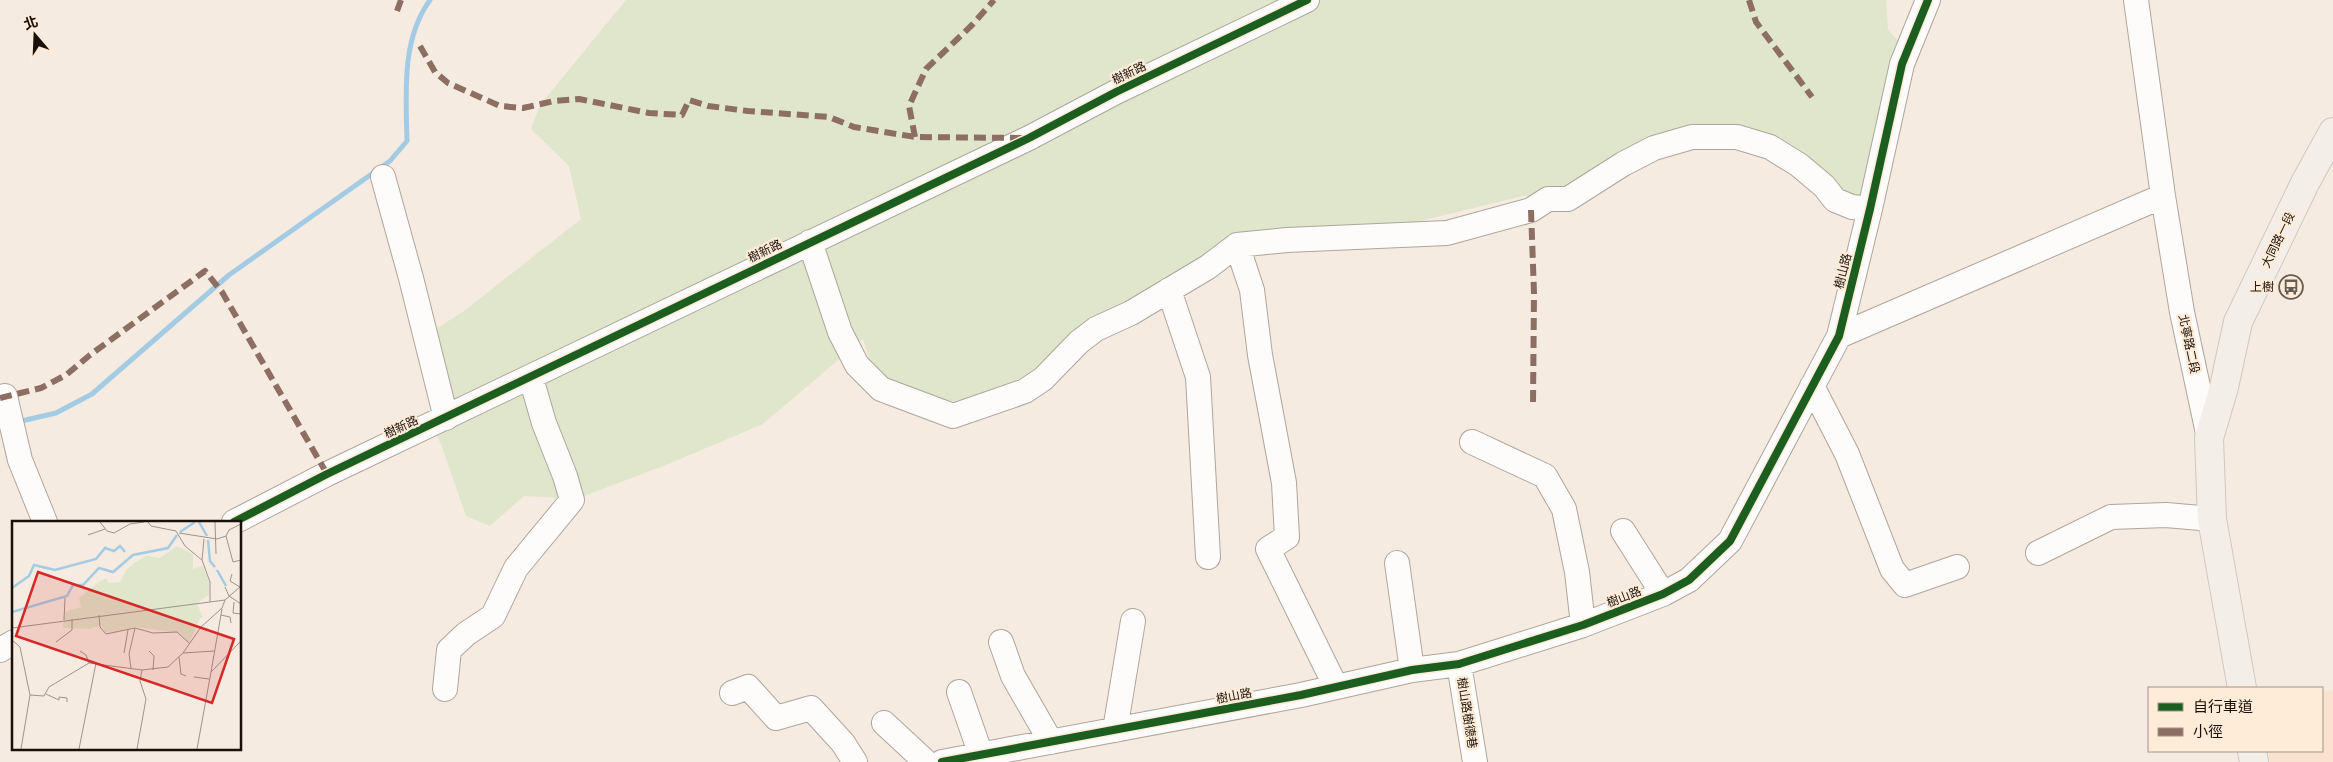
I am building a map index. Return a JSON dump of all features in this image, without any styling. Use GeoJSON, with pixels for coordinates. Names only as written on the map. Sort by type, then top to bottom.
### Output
{"type":"FeatureCollection","features":[{"type":"Feature","properties":{"kind":"main road","name":"大同路一段"},"geometry":{"type":"LineString","coordinates":[[2209,438],[2224,387],[2238,322],[2305,183],[2333,132]]}},
{"type":"Feature","properties":{"kind":"main road","name":"北寧路二段"},"geometry":{"type":"LineString","coordinates":[[2209,438],[2212,518],[2242,687]]}},
{"type":"Feature","properties":{"kind":"street","name":"樹新路"},"geometry":{"type":"LineString","coordinates":[[236,521],[327,474],[1029,138],[1116,92],[1307,0]]}},
{"type":"Feature","properties":{"kind":"street","name":"樹山路"},"geometry":{"type":"LineString","coordinates":[[943,762],[1336,687],[1412,670],[1459,664],[1583,625],[1663,594],[1689,580],[1730,542],[1838,336],[1870,209],[1902,64],[1928,0]]}},
{"type":"Feature","properties":{"kind":"street","name":"北寧路二段"},"geometry":{"type":"LineString","coordinates":[[2136,0],[2163,196],[2182,312],[2209,438]]}},
{"type":"Feature","properties":{"kind":"street"},"geometry":{"type":"LineString","coordinates":[[810,242],[840,332],[857,364],[881,389],[953,416],[1025,391],[1043,379],[1079,342],[1096,330],[1131,313],[1208,267],[1237,245],[1287,240],[1447,233],[1531,210],[1548,199],[1568,199],[1623,164],[1654,148],[1692,136],[1737,137],[1770,147],[1799,165],[1824,186],[1835,200],[1852,207],[1870,209]]}},
{"type":"Feature","properties":{"kind":"street"},"geometry":{"type":"LineString","coordinates":[[382,177],[411,278],[446,418]]}},
{"type":"Feature","properties":{"kind":"street"},"geometry":{"type":"LineString","coordinates":[[1838,336],[2163,196]]}},
{"type":"Feature","properties":{"kind":"street"},"geometry":{"type":"LineString","coordinates":[[1237,245],[1252,290],[1260,355],[1284,483],[1287,537],[1268,549],[1336,687]]}},
{"type":"Feature","properties":{"kind":"street"},"geometry":{"type":"LineString","coordinates":[[1169,290],[1198,377],[1208,557]]}},
{"type":"Feature","properties":{"kind":"street"},"geometry":{"type":"LineString","coordinates":[[445,690],[449,650],[466,634],[493,616],[516,568],[572,500],[565,476],[544,423],[531,378]]}},
{"type":"Feature","properties":{"kind":"street"},"geometry":{"type":"LineString","coordinates":[[1812,386],[1847,454],[1892,569],[1905,585],[1958,567]]}},
{"type":"Feature","properties":{"kind":"street"},"geometry":{"type":"LineString","coordinates":[[5,396],[20,460],[45,521]]}},
{"type":"Feature","properties":{"kind":"street"},"geometry":{"type":"LineString","coordinates":[[1472,442],[1545,476],[1564,509],[1577,572],[1583,625]]}},
{"type":"Feature","properties":{"kind":"street"},"geometry":{"type":"LineString","coordinates":[[2038,553],[2111,517],[2166,515],[2212,518]]}},
{"type":"Feature","properties":{"kind":"street"},"geometry":{"type":"LineString","coordinates":[[1623,531],[1663,594]]}},
{"type":"Feature","properties":{"kind":"street"},"geometry":{"type":"LineString","coordinates":[[1397,563],[1412,670]]}},
{"type":"Feature","properties":{"kind":"street"},"geometry":{"type":"LineString","coordinates":[[1115,730],[1133,621]]}},
{"type":"Feature","properties":{"kind":"street"},"geometry":{"type":"LineString","coordinates":[[1001,642],[1014,676],[1051,742]]}},
{"type":"Feature","properties":{"kind":"street"},"geometry":{"type":"LineString","coordinates":[[0,650],[12,643]]}},
{"type":"Feature","properties":{"kind":"street","name":"樹山路樹德巷"},"geometry":{"type":"LineString","coordinates":[[1459,664],[1475,762]]}},
{"type":"Feature","properties":{"kind":"street"},"geometry":{"type":"LineString","coordinates":[[732,693],[748,687],[776,718],[811,708],[843,742],[854,762]]}},
{"type":"Feature","properties":{"kind":"street"},"geometry":{"type":"LineString","coordinates":[[959,692],[981,755]]}},
{"type":"Feature","properties":{"kind":"street"},"geometry":{"type":"LineString","coordinates":[[884,723],[926,762]]}},
{"type":"Feature","properties":{"kind":"shaded area"},"geometry":{"type":"Polygon","coordinates":[[[2333,690],[2333,762],[2270,762],[2268,752],[2323,752],[2323,692],[2333,690]]]}},
{"type":"Feature","properties":{"kind":"green space"},"geometry":{"type":"Polygon","coordinates":[[[626,0],[1886,0],[1888,30],[1905,48],[1863,205],[1780,149],[1690,140],[1550,198],[1523,196],[1412,223],[1237,238],[1027,381],[1018,385],[969,399],[957,401],[930,400],[875,376],[863,339],[763,424],[666,465],[576,499],[524,496],[490,526],[466,516],[442,447],[429,417],[448,407],[417,341],[464,311],[581,219],[569,166],[531,129],[540,105],[626,0]]]}},
{"type":"Feature","properties":{"kind":"waterway"},"geometry":{"type":"LineString","coordinates":[[17,422],[56,413],[92,394],[229,275],[390,161],[407,141],[407,68],[414,32],[430,0]]}},
{"type":"Feature","properties":{"kind":"marked path"},"geometry":{"type":"LineString","coordinates":[[397,11],[401,0]]}},
{"type":"Feature","properties":{"kind":"marked path"},"geometry":{"type":"LineString","coordinates":[[915,137],[909,106],[926,69],[972,25],[994,0]]}},
{"type":"Feature","properties":{"kind":"marked path"},"geometry":{"type":"LineString","coordinates":[[1749,0],[1756,22],[1812,97]]}},
{"type":"Feature","properties":{"kind":"marked path"},"geometry":{"type":"LineString","coordinates":[[420,46],[435,72],[448,83],[500,106],[523,108],[554,101],[579,99],[649,113],[682,115],[689,100],[708,106],[748,111],[829,117],[854,127],[915,137],[1024,138]]}},
{"type":"Feature","properties":{"kind":"marked path"},"geometry":{"type":"LineString","coordinates":[[1531,210],[1534,293],[1533,404]]}},
{"type":"Feature","properties":{"kind":"marked path"},"geometry":{"type":"LineString","coordinates":[[0,398],[41,388],[66,375],[90,355],[205,271],[222,292],[327,474]]}},
{"type":"Feature","properties":{"kind":"cycle path"},"geometry":{"type":"LineString","coordinates":[[236,521],[327,474],[1029,138],[1116,92],[1307,0]]}},
{"type":"Feature","properties":{"kind":"cycle path"},"geometry":{"type":"LineString","coordinates":[[942,762],[1301,695],[1412,670],[1459,664],[1583,625],[1663,594],[1689,580],[1730,541],[1839,336],[1870,209],[1902,64],[1928,0]]}},
{"type":"Feature","properties":{"kind":"place","name":"上樹"},"geometry":{"type":"Point","coordinates":[2291,287]}}]}
